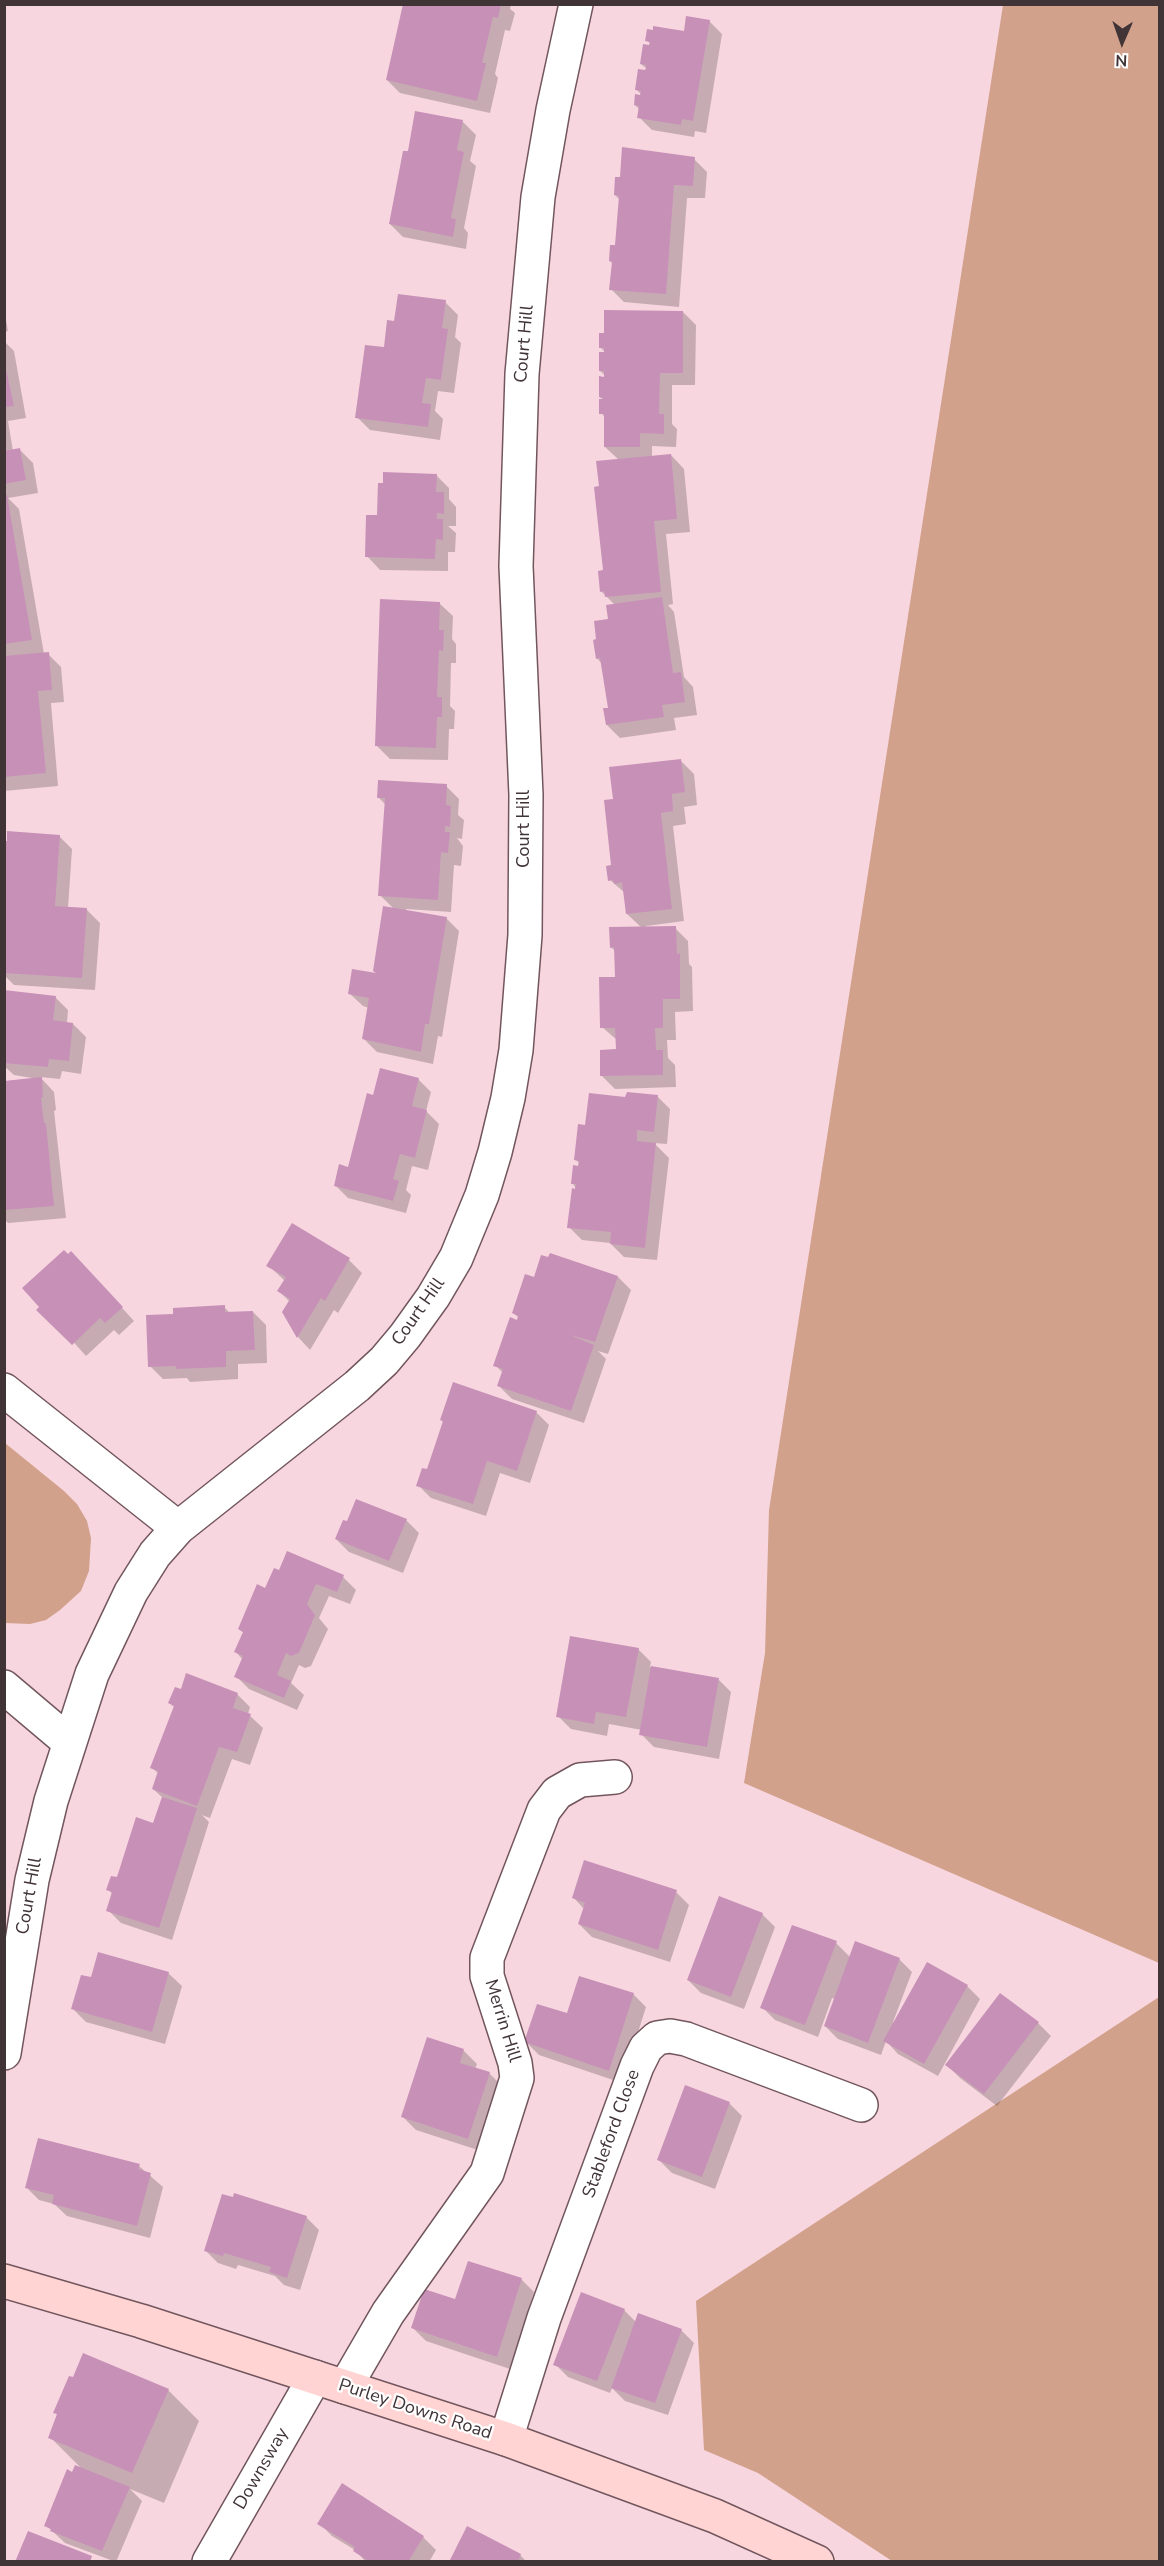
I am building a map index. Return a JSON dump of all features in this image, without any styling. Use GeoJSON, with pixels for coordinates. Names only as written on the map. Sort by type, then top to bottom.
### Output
{"type":"FeatureCollection","features":[{"type":"Feature","properties":{"kind":"street","name":"Court Hill"},"geometry":{"type":"LineString","coordinates":[[4,2053],[32,1880],[51,1801],[92,1674],[119,1615],[155,1554],[178,1528],[357,1386],[405,1336],[433,1297],[456,1258],[482,1195],[495,1152],[516,1050],[524,944],[526,795],[516,566],[517,466],[522,375],[538,197],[550,121],[576,4]]}},
{"type":"Feature","properties":{"kind":"street"},"geometry":{"type":"LineString","coordinates":[[4,1390],[178,1528]]}},
{"type":"Feature","properties":{"kind":"street"},"geometry":{"type":"LineString","coordinates":[[4,1687],[69,1742]]}},
{"type":"Feature","properties":{"kind":"street","name":"Merrin Hill"},"geometry":{"type":"LineString","coordinates":[[330,2382],[388,2313],[487,2174],[517,2078],[515,2063],[487,1976],[487,1958],[544,1810],[557,1793],[573,1784],[592,1778],[615,1777]]}},
{"type":"Feature","properties":{"kind":"street","name":"Stableford Close"},"geometry":{"type":"LineString","coordinates":[[506,2439],[544,2318],[637,2066],[646,2048],[657,2038],[670,2036],[686,2039],[861,2105]]}},
{"type":"Feature","properties":{"kind":"street","name":"Purley Downs Road"},"geometry":{"type":"LineString","coordinates":[[4,2281],[506,2439],[715,2516],[817,2562]]}},
{"type":"Feature","properties":{"kind":"street","name":"Downsway"},"geometry":{"type":"LineString","coordinates":[[209,2562],[330,2382]]}},
{"type":"Feature","properties":{"kind":"shaded area"},"geometry":{"type":"Polygon","coordinates":[[[1003,5],[1159,5],[1159,1963],[744,1783],[765,1653],[769,1510],[1003,5]]]}},
{"type":"Feature","properties":{"kind":"shaded area"},"geometry":{"type":"Polygon","coordinates":[[[5,1443],[77,1504],[87,1521],[91,1538],[89,1571],[81,1591],[46,1620],[30,1624],[5,1623],[5,1443]]]}},
{"type":"Feature","properties":{"kind":"shaded area"},"geometry":{"type":"Polygon","coordinates":[[[1159,1997],[1159,2561],[892,2561],[758,2473],[704,2450],[696,2301],[1159,1997]]]}},
{"type":"Feature","properties":{"kind":"building"},"geometry":{"type":"Polygon","coordinates":[[[403,4],[501,4],[498,18],[493,17],[482,63],[486,63],[477,101],[386,80],[403,4]]]}},
{"type":"Feature","properties":{"kind":"building"},"geometry":{"type":"Polygon","coordinates":[[[686,16],[710,20],[693,121],[682,119],[681,125],[637,118],[639,106],[634,105],[635,94],[640,95],[641,91],[635,90],[638,69],[645,70],[646,68],[646,65],[640,64],[643,44],[649,45],[650,42],[645,41],[647,29],[653,30],[653,26],[684,31],[686,16]]]}},
{"type":"Feature","properties":{"kind":"building"},"geometry":{"type":"Polygon","coordinates":[[[415,111],[463,120],[457,150],[464,152],[451,218],[456,219],[453,237],[389,224],[403,151],[408,151],[415,111]]]}},
{"type":"Feature","properties":{"kind":"building"},"geometry":{"type":"Polygon","coordinates":[[[622,147],[695,157],[693,186],[674,185],[666,294],[609,290],[612,262],[609,261],[610,245],[615,245],[619,196],[614,195],[615,177],[620,177],[622,147]]]}},
{"type":"Feature","properties":{"kind":"building"},"geometry":{"type":"Polygon","coordinates":[[[398,294],[446,300],[442,328],[448,329],[441,380],[426,378],[422,403],[431,404],[428,427],[355,418],[365,345],[384,347],[387,320],[394,321],[398,294]]]}},
{"type":"Feature","properties":{"kind":"building"},"geometry":{"type":"Polygon","coordinates":[[[604,310],[683,311],[683,373],[660,373],[659,414],[664,414],[664,434],[640,433],[640,447],[604,447],[604,414],[599,414],[599,399],[604,399],[599,397],[599,376],[604,377],[604,371],[599,371],[599,352],[604,352],[604,348],[599,348],[599,333],[604,333],[604,310]]]}},
{"type":"Feature","properties":{"kind":"building"},"geometry":{"type":"Polygon","coordinates":[[[4,360],[14,406],[4,407],[4,360]]]}},
{"type":"Feature","properties":{"kind":"building"},"geometry":{"type":"Polygon","coordinates":[[[20,448],[26,480],[4,484],[4,451],[20,448]]]}},
{"type":"Feature","properties":{"kind":"building"},"geometry":{"type":"Polygon","coordinates":[[[671,454],[677,519],[654,521],[661,592],[605,597],[604,591],[600,592],[598,571],[603,570],[594,487],[599,486],[596,461],[671,454]]]}},
{"type":"Feature","properties":{"kind":"building"},"geometry":{"type":"Polygon","coordinates":[[[383,472],[437,474],[436,492],[444,492],[444,514],[437,513],[437,519],[443,519],[443,540],[436,539],[435,559],[365,557],[366,515],[377,515],[378,483],[383,483],[383,472]]]}},
{"type":"Feature","properties":{"kind":"building"},"geometry":{"type":"Polygon","coordinates":[[[4,495],[7,495],[32,640],[4,644],[4,495]]]}},
{"type":"Feature","properties":{"kind":"building"},"geometry":{"type":"Polygon","coordinates":[[[662,597],[673,673],[681,672],[685,702],[662,705],[664,717],[606,725],[603,708],[608,708],[600,658],[596,659],[593,640],[596,639],[594,621],[608,619],[606,605],[662,597]]]}},
{"type":"Feature","properties":{"kind":"building"},"geometry":{"type":"Polygon","coordinates":[[[380,599],[440,602],[439,630],[444,630],[443,651],[439,650],[437,697],[442,697],[442,717],[437,717],[436,748],[375,746],[380,599]]]}},
{"type":"Feature","properties":{"kind":"building"},"geometry":{"type":"Polygon","coordinates":[[[49,652],[52,690],[38,691],[46,773],[4,777],[4,656],[49,652]]]}},
{"type":"Feature","properties":{"kind":"building"},"geometry":{"type":"Polygon","coordinates":[[[681,759],[685,792],[672,794],[673,811],[661,813],[672,909],[626,914],[622,882],[614,884],[613,880],[608,881],[606,866],[611,865],[604,800],[613,799],[609,767],[681,759]]]}},
{"type":"Feature","properties":{"kind":"building"},"geometry":{"type":"Polygon","coordinates":[[[378,780],[447,784],[446,805],[451,806],[450,827],[445,826],[445,832],[450,832],[448,853],[441,852],[438,900],[378,896],[385,798],[377,798],[378,780]]]}},
{"type":"Feature","properties":{"kind":"building"},"geometry":{"type":"Polygon","coordinates":[[[7,831],[60,835],[55,906],[87,908],[82,978],[4,973],[4,841],[7,841],[7,831]]]}},
{"type":"Feature","properties":{"kind":"building"},"geometry":{"type":"Polygon","coordinates":[[[383,906],[447,917],[429,1024],[425,1024],[421,1052],[362,1039],[369,998],[348,994],[352,969],[376,973],[373,971],[383,906]]]}},
{"type":"Feature","properties":{"kind":"building"},"geometry":{"type":"Polygon","coordinates":[[[676,926],[677,954],[680,953],[680,999],[663,999],[663,1028],[655,1028],[656,1050],[663,1050],[663,1075],[600,1076],[600,1050],[616,1049],[615,1028],[600,1028],[599,977],[615,977],[614,947],[610,948],[609,927],[676,926]]]}},
{"type":"Feature","properties":{"kind":"building"},"geometry":{"type":"Polygon","coordinates":[[[4,990],[56,996],[53,1020],[73,1023],[69,1061],[49,1059],[48,1067],[4,1063],[4,990]]]}},
{"type":"Feature","properties":{"kind":"building"},"geometry":{"type":"Polygon","coordinates":[[[380,1068],[419,1078],[412,1106],[427,1110],[415,1158],[400,1154],[393,1179],[399,1181],[393,1201],[334,1186],[339,1164],[348,1167],[367,1093],[373,1095],[380,1068]]]}},
{"type":"Feature","properties":{"kind":"building"},"geometry":{"type":"Polygon","coordinates":[[[42,1077],[43,1097],[41,1098],[44,1123],[46,1123],[54,1206],[4,1210],[4,1081],[42,1077]]]}},
{"type":"Feature","properties":{"kind":"building"},"geometry":{"type":"Polygon","coordinates":[[[627,1092],[658,1095],[654,1132],[637,1130],[637,1141],[656,1143],[645,1248],[610,1244],[611,1232],[567,1228],[572,1188],[575,1189],[576,1184],[571,1184],[573,1165],[578,1166],[579,1161],[574,1160],[578,1124],[585,1125],[589,1093],[625,1097],[627,1092]]]}},
{"type":"Feature","properties":{"kind":"building"},"geometry":{"type":"Polygon","coordinates":[[[292,1223],[350,1258],[325,1301],[321,1298],[297,1338],[282,1312],[290,1299],[277,1291],[286,1277],[266,1266],[292,1223]]]}},
{"type":"Feature","properties":{"kind":"building"},"geometry":{"type":"Polygon","coordinates":[[[64,1250],[68,1254],[71,1251],[123,1307],[105,1323],[100,1318],[72,1345],[36,1310],[39,1307],[22,1288],[64,1250]]]}},
{"type":"Feature","properties":{"kind":"building"},"geometry":{"type":"Polygon","coordinates":[[[550,1253],[618,1276],[595,1342],[570,1335],[594,1345],[571,1411],[497,1386],[503,1369],[493,1366],[510,1317],[517,1320],[518,1316],[512,1313],[525,1274],[534,1277],[541,1255],[548,1257],[550,1253]]]}},
{"type":"Feature","properties":{"kind":"building"},"geometry":{"type":"Polygon","coordinates":[[[225,1305],[225,1312],[253,1311],[255,1350],[226,1351],[226,1367],[176,1369],[176,1366],[148,1367],[146,1315],[173,1314],[173,1308],[225,1305]]]}},
{"type":"Feature","properties":{"kind":"building"},"geometry":{"type":"Polygon","coordinates":[[[453,1382],[537,1411],[517,1471],[487,1461],[473,1504],[416,1486],[422,1468],[427,1469],[453,1382]]]}},
{"type":"Feature","properties":{"kind":"building"},"geometry":{"type":"Polygon","coordinates":[[[356,1499],[407,1519],[389,1561],[335,1539],[343,1520],[347,1521],[356,1499]]]}},
{"type":"Feature","properties":{"kind":"building"},"geometry":{"type":"Polygon","coordinates":[[[287,1551],[344,1575],[337,1592],[316,1584],[307,1604],[315,1615],[299,1653],[291,1656],[286,1653],[277,1675],[291,1681],[284,1698],[234,1677],[243,1656],[234,1652],[243,1632],[238,1629],[257,1584],[265,1588],[274,1568],[279,1570],[287,1551]]]}},
{"type":"Feature","properties":{"kind":"building"},"geometry":{"type":"Polygon","coordinates":[[[570,1636],[639,1648],[626,1717],[596,1712],[594,1724],[556,1717],[570,1636]]]}},
{"type":"Feature","properties":{"kind":"building"},"geometry":{"type":"Polygon","coordinates":[[[651,1666],[719,1678],[707,1747],[639,1735],[651,1666]]]}},
{"type":"Feature","properties":{"kind":"building"},"geometry":{"type":"Polygon","coordinates":[[[186,1673],[238,1693],[233,1708],[251,1714],[237,1752],[219,1747],[197,1806],[152,1789],[158,1771],[150,1768],[174,1706],[168,1703],[175,1687],[181,1689],[186,1673]]]}},
{"type":"Feature","properties":{"kind":"building"},"geometry":{"type":"Polygon","coordinates":[[[162,1797],[197,1808],[159,1928],[106,1911],[112,1892],[106,1890],[111,1876],[117,1877],[136,1817],[153,1823],[162,1797]]]}},
{"type":"Feature","properties":{"kind":"building"},"geometry":{"type":"Polygon","coordinates":[[[584,1860],[677,1890],[658,1950],[578,1924],[585,1903],[572,1898],[584,1860]]]}},
{"type":"Feature","properties":{"kind":"building"},"geometry":{"type":"Polygon","coordinates":[[[719,1896],[763,1913],[731,1997],[687,1980],[719,1896]]]}},
{"type":"Feature","properties":{"kind":"building"},"geometry":{"type":"Polygon","coordinates":[[[792,1925],[837,1941],[805,2025],[760,2008],[792,1925]]]}},
{"type":"Feature","properties":{"kind":"building"},"geometry":{"type":"Polygon","coordinates":[[[855,1941],[900,1958],[868,2043],[824,2026],[855,1941]]]}},
{"type":"Feature","properties":{"kind":"building"},"geometry":{"type":"Polygon","coordinates":[[[98,1952],[169,1972],[152,2032],[71,2009],[81,1975],[91,1977],[98,1952]]]}},
{"type":"Feature","properties":{"kind":"building"},"geometry":{"type":"Polygon","coordinates":[[[927,1962],[968,1985],[924,2064],[883,2041],[927,1962]]]}},
{"type":"Feature","properties":{"kind":"building"},"geometry":{"type":"Polygon","coordinates":[[[579,1976],[634,1993],[609,2071],[524,2042],[537,2004],[567,2013],[579,1976]]]}},
{"type":"Feature","properties":{"kind":"building"},"geometry":{"type":"Polygon","coordinates":[[[1000,1993],[1039,2022],[984,2094],[945,2065],[1000,1993]]]}},
{"type":"Feature","properties":{"kind":"building"},"geometry":{"type":"Polygon","coordinates":[[[427,2037],[464,2049],[460,2063],[490,2072],[468,2139],[401,2117],[427,2037]]]}},
{"type":"Feature","properties":{"kind":"building"},"geometry":{"type":"Polygon","coordinates":[[[685,2085],[730,2102],[702,2177],[657,2160],[685,2085]]]}},
{"type":"Feature","properties":{"kind":"building"},"geometry":{"type":"Polygon","coordinates":[[[38,2138],[140,2164],[138,2169],[151,2173],[137,2226],[52,2204],[54,2195],[25,2188],[38,2138]]]}},
{"type":"Feature","properties":{"kind":"building"},"geometry":{"type":"Polygon","coordinates":[[[234,2193],[307,2216],[287,2278],[269,2272],[271,2267],[224,2253],[223,2256],[204,2251],[222,2194],[233,2197],[234,2193]]]}},
{"type":"Feature","properties":{"kind":"building"},"geometry":{"type":"Polygon","coordinates":[[[468,2261],[522,2278],[497,2357],[411,2328],[424,2289],[455,2299],[468,2261]]]}},
{"type":"Feature","properties":{"kind":"building"},"geometry":{"type":"Polygon","coordinates":[[[581,2292],[625,2309],[597,2381],[553,2365],[581,2292]]]}},
{"type":"Feature","properties":{"kind":"building"},"geometry":{"type":"Polygon","coordinates":[[[638,2313],[682,2329],[655,2403],[611,2388],[638,2313]]]}},
{"type":"Feature","properties":{"kind":"building"},"geometry":{"type":"Polygon","coordinates":[[[83,2353],[169,2389],[132,2473],[48,2438],[57,2414],[53,2413],[69,2376],[73,2377],[83,2353]]]}},
{"type":"Feature","properties":{"kind":"building"},"geometry":{"type":"Polygon","coordinates":[[[75,2465],[130,2487],[102,2551],[50,2531],[51,2529],[44,2526],[67,2469],[72,2472],[75,2465]]]}},
{"type":"Feature","properties":{"kind":"building"},"geometry":{"type":"Polygon","coordinates":[[[342,2483],[424,2536],[408,2562],[370,2562],[353,2551],[355,2547],[317,2524],[342,2483]]]}},
{"type":"Feature","properties":{"kind":"building"},"geometry":{"type":"Polygon","coordinates":[[[467,2526],[521,2554],[518,2562],[449,2562],[467,2526]]]}},
{"type":"Feature","properties":{"kind":"building"},"geometry":{"type":"Polygon","coordinates":[[[28,2531],[92,2556],[90,2562],[15,2562],[28,2531]]]}}]}
